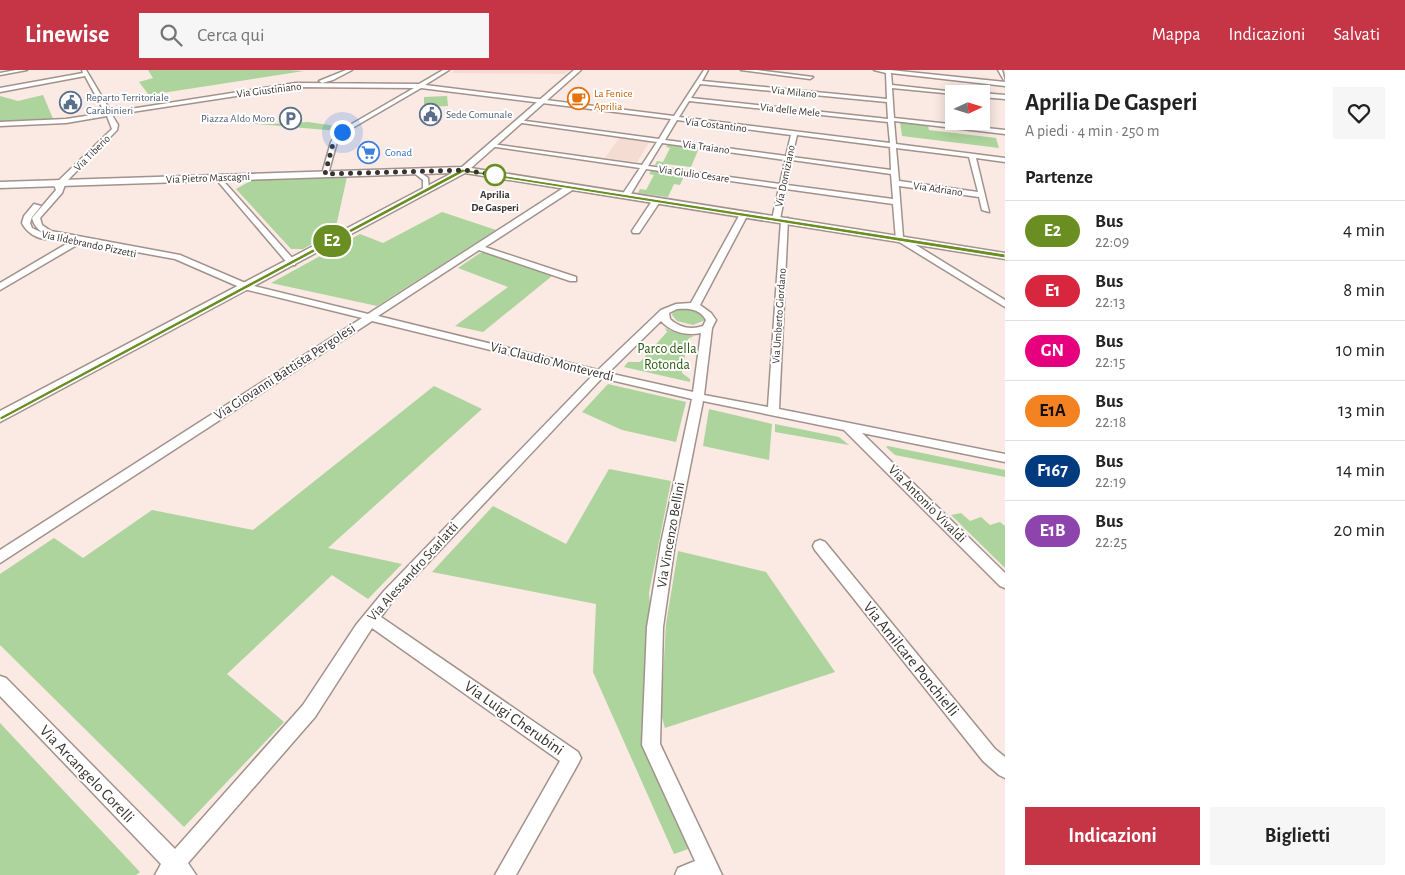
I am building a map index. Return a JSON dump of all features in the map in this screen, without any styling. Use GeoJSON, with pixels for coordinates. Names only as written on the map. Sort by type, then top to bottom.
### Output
{"type":"FeatureCollection","features":[{"type":"Feature","properties":{"kind":"street"},"geometry":{"type":"LineString","coordinates":[[0,74],[25,70]]}},
{"type":"Feature","properties":{"kind":"street"},"geometry":{"type":"LineString","coordinates":[[331,82],[350,70]]}},
{"type":"Feature","properties":{"kind":"street"},"geometry":{"type":"LineString","coordinates":[[325,174],[334,142],[340,133],[446,70]]}},
{"type":"Feature","properties":{"kind":"street"},"geometry":{"type":"LineString","coordinates":[[0,417],[464,170],[578,70]]}},
{"type":"Feature","properties":{"kind":"street"},"geometry":{"type":"LineString","coordinates":[[626,195],[706,70]]}},
{"type":"Feature","properties":{"kind":"street"},"geometry":{"type":"LineString","coordinates":[[743,70],[810,77]]}},
{"type":"Feature","properties":{"kind":"street"},"geometry":{"type":"LineString","coordinates":[[802,111],[811,70]]}},
{"type":"Feature","properties":{"kind":"street"},"geometry":{"type":"LineString","coordinates":[[876,70],[1005,82],[1000,70]]}},
{"type":"Feature","properties":{"kind":"street"},"geometry":{"type":"LineString","coordinates":[[888,71],[899,238],[1005,304]]}},
{"type":"Feature","properties":{"kind":"street"},"geometry":{"type":"LineString","coordinates":[[0,90],[85,72]]}},
{"type":"Feature","properties":{"kind":"street","name":"Via Tiberio"},"geometry":{"type":"LineString","coordinates":[[63,183],[114,131],[115,125],[85,72]]}},
{"type":"Feature","properties":{"kind":"street","name":"Via Giustiniano"},"geometry":{"type":"LineString","coordinates":[[0,124],[54,122],[331,82],[421,86],[540,102]]}},
{"type":"Feature","properties":{"kind":"street","name":"Via Milano"},"geometry":{"type":"LineString","coordinates":[[699,82],[889,101]]}},
{"type":"Feature","properties":{"kind":"street"},"geometry":{"type":"LineString","coordinates":[[888,86],[945,92]]}},
{"type":"Feature","properties":{"kind":"street"},"geometry":{"type":"LineString","coordinates":[[990,96],[1005,97]]}},
{"type":"Feature","properties":{"kind":"street","name":"Via delle Mele"},"geometry":{"type":"LineString","coordinates":[[688,99],[891,120],[945,123]]}},
{"type":"Feature","properties":{"kind":"street","name":"Via Costantino"},"geometry":{"type":"LineString","coordinates":[[540,102],[1005,160]]}},
{"type":"Feature","properties":{"kind":"street"},"geometry":{"type":"LineString","coordinates":[[684,106],[692,111]]}},
{"type":"Feature","properties":{"kind":"street"},"geometry":{"type":"LineString","coordinates":[[698,114],[732,127]]}},
{"type":"Feature","properties":{"kind":"street","name":"Via Traiano"},"geometry":{"type":"LineString","coordinates":[[518,122],[894,172]]}},
{"type":"Feature","properties":{"kind":"street","name":"Via delle Mele"},"geometry":{"type":"LineString","coordinates":[[990,129],[1005,132]]}},
{"type":"Feature","properties":{"kind":"street","name":"Via Domiziano"},"geometry":{"type":"LineString","coordinates":[[780,220],[782,186],[794,134]]}},
{"type":"Feature","properties":{"kind":"street","name":"Via Giulio Cesare"},"geometry":{"type":"LineString","coordinates":[[492,146],[896,202]]}},
{"type":"Feature","properties":{"kind":"street"},"geometry":{"type":"LineString","coordinates":[[972,156],[986,210]]}},
{"type":"Feature","properties":{"kind":"street","name":"Via Pietro Mascagni"},"geometry":{"type":"LineString","coordinates":[[0,185],[464,170],[1005,256]]}},
{"type":"Feature","properties":{"kind":"street"},"geometry":{"type":"LineString","coordinates":[[415,171],[426,179],[426,190]]}},
{"type":"Feature","properties":{"kind":"street"},"geometry":{"type":"LineString","coordinates":[[217,177],[292,263]]}},
{"type":"Feature","properties":{"kind":"street","name":"Via Ildebrando Pizzetti"},"geometry":{"type":"LineString","coordinates":[[63,183],[34,209],[26,219],[29,229],[40,235],[176,262],[243,289]]}},
{"type":"Feature","properties":{"kind":"street","name":"Via Adriano"},"geometry":{"type":"LineString","coordinates":[[895,183],[982,195]]}},
{"type":"Feature","properties":{"kind":"street","name":"Via Giovanni Battista Pergolesi"},"geometry":{"type":"LineString","coordinates":[[0,557],[571,187]]}},
{"type":"Feature","properties":{"kind":"street"},"geometry":{"type":"LineString","coordinates":[[636,231],[657,200]]}},
{"type":"Feature","properties":{"kind":"street"},"geometry":{"type":"LineString","coordinates":[[694,307],[744,214]]}},
{"type":"Feature","properties":{"kind":"street","name":"Via Umberto Giordano"},"geometry":{"type":"LineString","coordinates":[[772,412],[780,220]]}},
{"type":"Feature","properties":{"kind":"street"},"geometry":{"type":"LineString","coordinates":[[0,287],[77,241]]}},
{"type":"Feature","properties":{"kind":"street"},"geometry":{"type":"LineString","coordinates":[[478,247],[573,279]]}},
{"type":"Feature","properties":{"kind":"street"},"geometry":{"type":"LineString","coordinates":[[938,263],[931,255],[931,251],[948,247]]}},
{"type":"Feature","properties":{"kind":"street","name":"Via Claudio Monteverdi"},"geometry":{"type":"LineString","coordinates":[[243,289],[370,317],[600,374],[698,396],[1005,458]]}},
{"type":"Feature","properties":{"kind":"street"},"geometry":{"type":"LineString","coordinates":[[677,306],[694,307],[710,316],[711,320],[707,328],[693,331],[676,328],[665,320],[664,312],[677,306]]}},
{"type":"Feature","properties":{"kind":"street","name":"Via Alessandro Scarlatti"},"geometry":{"type":"LineString","coordinates":[[175,871],[309,710],[370,618],[600,374],[664,312]]}},
{"type":"Feature","properties":{"kind":"street","name":"Via Vincenzo Bellini"},"geometry":{"type":"LineString","coordinates":[[707,328],[698,396],[668,543],[654,627],[651,745],[710,871]]}},
{"type":"Feature","properties":{"kind":"street","name":"Via Antonio Vivaldi"},"geometry":{"type":"LineString","coordinates":[[848,427],[1005,582]]}},
{"type":"Feature","properties":{"kind":"street","name":"Via Amilcare Ponchielli"},"geometry":{"type":"LineString","coordinates":[[820,546],[989,755],[1005,770]]}},
{"type":"Feature","properties":{"kind":"street","name":"Via Luigi Cherubini"},"geometry":{"type":"LineString","coordinates":[[370,618],[572,758],[505,875]]}},
{"type":"Feature","properties":{"kind":"street","name":"Via Arcangelo Corelli"},"geometry":{"type":"LineString","coordinates":[[0,684],[175,871]]}},
{"type":"Feature","properties":{"kind":"street"},"geometry":{"type":"LineString","coordinates":[[685,875],[710,871]]}},
{"type":"Feature","properties":{"kind":"shaded area"},"geometry":{"type":"Polygon","coordinates":[[[455,70],[570,70],[565,74],[451,73],[455,70]]]}},
{"type":"Feature","properties":{"kind":"shaded area"},"geometry":{"type":"Polygon","coordinates":[[[620,137],[650,141],[637,162],[605,158],[620,137]]]}},
{"type":"Feature","properties":{"kind":"green space"},"geometry":{"type":"Polygon","coordinates":[[[148,70],[304,71],[149,95],[139,82],[153,78],[148,70]]]}},
{"type":"Feature","properties":{"kind":"green space"},"geometry":{"type":"Polygon","coordinates":[[[43,95],[54,121],[0,122],[0,96],[18,101],[43,95]]]}},
{"type":"Feature","properties":{"kind":"green space"},"geometry":{"type":"Polygon","coordinates":[[[447,96],[448,106],[424,107],[424,97],[447,96]]]}},
{"type":"Feature","properties":{"kind":"green space"},"geometry":{"type":"Polygon","coordinates":[[[267,122],[267,124],[308,122],[343,127],[338,131],[245,123],[267,122]]]}},
{"type":"Feature","properties":{"kind":"green space"},"geometry":{"type":"Polygon","coordinates":[[[900,122],[928,125],[929,130],[996,138],[999,148],[902,136],[900,122]]]}},
{"type":"Feature","properties":{"kind":"green space"},"geometry":{"type":"Polygon","coordinates":[[[668,144],[699,148],[691,167],[666,164],[665,166],[655,165],[657,161],[663,162],[670,148],[666,147],[668,144]]]}},
{"type":"Feature","properties":{"kind":"green space"},"geometry":{"type":"Polygon","coordinates":[[[652,169],[662,171],[661,173],[684,176],[680,185],[674,184],[668,197],[638,193],[640,189],[646,190],[654,175],[649,174],[652,169]]]}},
{"type":"Feature","properties":{"kind":"green space"},"geometry":{"type":"Polygon","coordinates":[[[347,177],[335,231],[303,249],[291,249],[236,189],[252,180],[347,177]]]}},
{"type":"Feature","properties":{"kind":"green space"},"geometry":{"type":"Polygon","coordinates":[[[442,212],[496,230],[377,306],[271,283],[360,234],[383,243],[442,212]]]}},
{"type":"Feature","properties":{"kind":"green space"},"geometry":{"type":"Polygon","coordinates":[[[480,253],[485,253],[552,276],[483,332],[455,326],[508,287],[458,268],[480,253]]]}},
{"type":"Feature","properties":{"kind":"green space"},"geometry":{"type":"Polygon","coordinates":[[[681,308],[699,310],[705,320],[693,325],[677,321],[672,315],[673,312],[681,308]]]}},
{"type":"Feature","properties":{"kind":"green space","name":"Parco della Rotonda"},"geometry":{"type":"Polygon","coordinates":[[[665,328],[676,333],[694,336],[688,339],[682,373],[690,379],[690,382],[624,367],[628,362],[640,362],[667,332],[665,328]]]}},
{"type":"Feature","properties":{"kind":"green space"},"geometry":{"type":"Polygon","coordinates":[[[608,384],[686,402],[676,442],[622,430],[582,412],[608,384]]]}},
{"type":"Feature","properties":{"kind":"green space"},"geometry":{"type":"Polygon","coordinates":[[[434,386],[482,409],[328,548],[402,564],[368,599],[332,575],[227,674],[284,722],[184,827],[0,645],[0,574],[54,538],[83,558],[152,510],[253,530],[434,386]]]}},
{"type":"Feature","properties":{"kind":"green space"},"geometry":{"type":"Polygon","coordinates":[[[709,409],[772,424],[769,460],[703,446],[709,409]]]}},
{"type":"Feature","properties":{"kind":"green space"},"geometry":{"type":"Polygon","coordinates":[[[775,424],[839,437],[849,445],[775,432],[775,424]]]}},
{"type":"Feature","properties":{"kind":"green space"},"geometry":{"type":"Polygon","coordinates":[[[886,447],[1005,470],[1005,477],[895,455],[886,447]]]}},
{"type":"Feature","properties":{"kind":"green space"},"geometry":{"type":"Polygon","coordinates":[[[609,469],[671,481],[649,593],[651,618],[641,739],[691,848],[674,854],[593,672],[596,604],[432,572],[493,506],[566,544],[609,469]]]}},
{"type":"Feature","properties":{"kind":"green space"},"geometry":{"type":"Polygon","coordinates":[[[961,513],[970,521],[981,517],[990,525],[1000,522],[1005,526],[1005,568],[951,515],[961,513]]]}},
{"type":"Feature","properties":{"kind":"green space"},"geometry":{"type":"Polygon","coordinates":[[[678,551],[766,572],[835,672],[665,728],[661,714],[666,624],[678,551]]]}},
{"type":"Feature","properties":{"kind":"green space"},"geometry":{"type":"Polygon","coordinates":[[[0,723],[140,872],[136,875],[0,875],[0,723]]]}},
{"type":"Feature","properties":{"kind":"bus line","name":"E2"},"geometry":{"type":"LineString","coordinates":[[0,417],[210,307],[464,170],[1005,256]]}},
{"type":"Feature","properties":{"kind":"place","name":"La Fenice Aprilia"},"geometry":{"type":"Point","coordinates":[578,99]}},
{"type":"Feature","properties":{"kind":"place","name":"Reparto Territoriale Carabinieri"},"geometry":{"type":"Point","coordinates":[70,103]}},
{"type":"Feature","properties":{"kind":"place","name":"Sede Comunale"},"geometry":{"type":"Point","coordinates":[430,114]}},
{"type":"Feature","properties":{"kind":"place","name":"Piazza Aldo Moro"},"geometry":{"type":"Point","coordinates":[291,118]}},
{"type":"Feature","properties":{"kind":"place","name":"Conad"},"geometry":{"type":"Point","coordinates":[369,152]}},
{"type":"Feature","properties":{"kind":"place","name":"Aprilia De Gasperi"},"geometry":{"type":"Point","coordinates":[495,175]}},
{"type":"Feature","properties":{"kind":"route"},"geometry":{"type":"LineString","coordinates":[[342,132],[334,140],[325,174],[464,170],[502,176],[495,175]]}}]}
